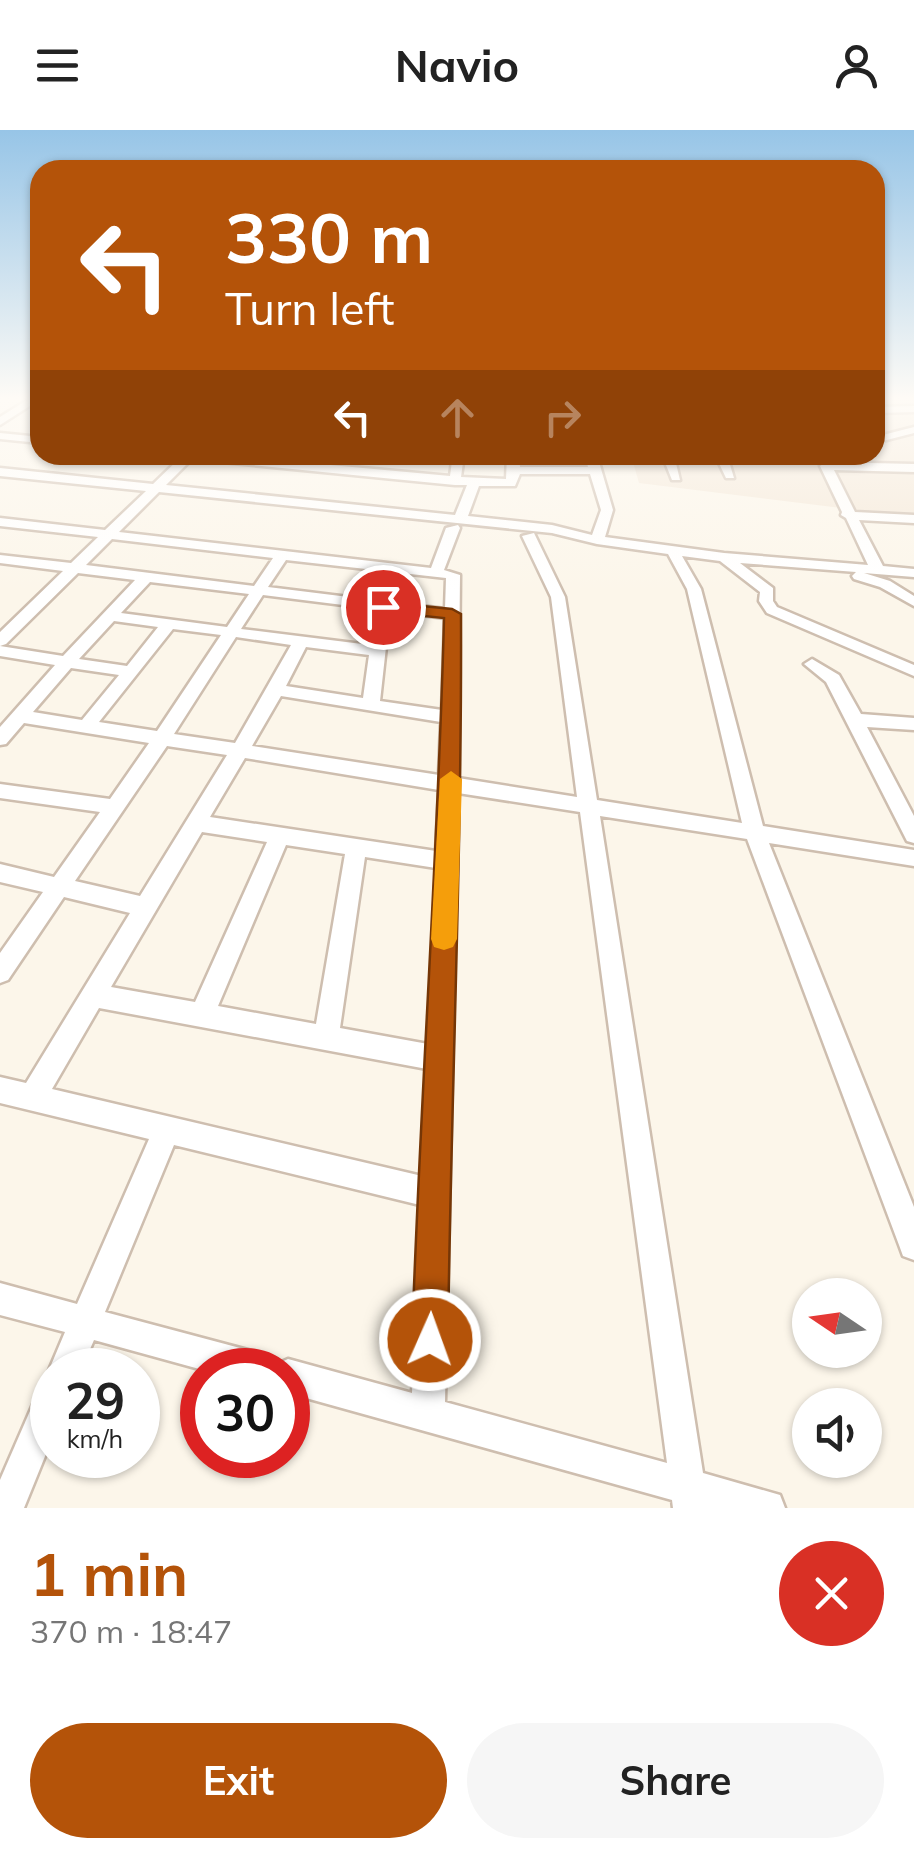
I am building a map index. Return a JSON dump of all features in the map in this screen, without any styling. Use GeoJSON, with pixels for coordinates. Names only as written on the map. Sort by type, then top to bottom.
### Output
{"type":"FeatureCollection","features":[{"type":"Feature","properties":{"kind":"street"},"geometry":{"type":"LineString","coordinates":[[0,640],[178,465]]}},
{"type":"Feature","properties":{"kind":"street"},"geometry":{"type":"LineString","coordinates":[[311,465],[455,481],[511,483],[514,465]]}},
{"type":"Feature","properties":{"kind":"street"},"geometry":{"type":"LineString","coordinates":[[455,481],[457,465]]}},
{"type":"Feature","properties":{"kind":"street"},"geometry":{"type":"LineString","coordinates":[[594,465],[607,510],[598,540]]}},
{"type":"Feature","properties":{"kind":"street"},"geometry":{"type":"LineString","coordinates":[[672,465],[676,477]]}},
{"type":"Feature","properties":{"kind":"street"},"geometry":{"type":"LineString","coordinates":[[726,465],[730,475]]}},
{"type":"Feature","properties":{"kind":"street"},"geometry":{"type":"LineString","coordinates":[[877,568],[847,515],[826,466],[912,471]]}},
{"type":"Feature","properties":{"kind":"street"},"geometry":{"type":"LineString","coordinates":[[515,471],[595,470]]}},
{"type":"Feature","properties":{"kind":"street"},"geometry":{"type":"LineString","coordinates":[[0,475],[456,524],[552,529],[568,536]]}},
{"type":"Feature","properties":{"kind":"street"},"geometry":{"type":"LineString","coordinates":[[436,573],[474,482]]}},
{"type":"Feature","properties":{"kind":"street"},"geometry":{"type":"LineString","coordinates":[[847,515],[914,519]]}},
{"type":"Feature","properties":{"kind":"street"},"geometry":{"type":"LineString","coordinates":[[0,522],[453,575],[451,784],[436,1058],[428,1414]]}},
{"type":"Feature","properties":{"kind":"street"},"geometry":{"type":"LineString","coordinates":[[456,524],[724,558],[804,561],[914,574]]}},
{"type":"Feature","properties":{"kind":"street"},"geometry":{"type":"LineString","coordinates":[[529,536],[558,598],[689,1498]]}},
{"type":"Feature","properties":{"kind":"street"},"geometry":{"type":"LineString","coordinates":[[674,550],[694,589],[754,831],[914,1245]]}},
{"type":"Feature","properties":{"kind":"street"},"geometry":{"type":"LineString","coordinates":[[1,968],[161,740],[280,556]]}},
{"type":"Feature","properties":{"kind":"street"},"geometry":{"type":"LineString","coordinates":[[724,558],[768,590],[766,601],[772,610],[914,671]]}},
{"type":"Feature","properties":{"kind":"street"},"geometry":{"type":"LineString","coordinates":[[804,561],[874,580],[914,602]]}},
{"type":"Feature","properties":{"kind":"street"},"geometry":{"type":"LineString","coordinates":[[4,563],[452,614]]}},
{"type":"Feature","properties":{"kind":"street"},"geometry":{"type":"LineString","coordinates":[[0,739],[145,578]]}},
{"type":"Feature","properties":{"kind":"street"},"geometry":{"type":"LineString","coordinates":[[371,706],[383,607]]}},
{"type":"Feature","properties":{"kind":"street"},"geometry":{"type":"LineString","coordinates":[[110,616],[376,650]]}},
{"type":"Feature","properties":{"kind":"street"},"geometry":{"type":"LineString","coordinates":[[85,728],[169,624]]}},
{"type":"Feature","properties":{"kind":"street"},"geometry":{"type":"LineString","coordinates":[[32,1096],[240,751],[301,641]]}},
{"type":"Feature","properties":{"kind":"street"},"geometry":{"type":"LineString","coordinates":[[0,650],[130,672]]}},
{"type":"Feature","properties":{"kind":"street"},"geometry":{"type":"LineString","coordinates":[[812,664],[838,686],[914,836]]}},
{"type":"Feature","properties":{"kind":"street"},"geometry":{"type":"LineString","coordinates":[[276,690],[451,718]]}},
{"type":"Feature","properties":{"kind":"street"},"geometry":{"type":"LineString","coordinates":[[21,716],[914,858]]}},
{"type":"Feature","properties":{"kind":"street"},"geometry":{"type":"LineString","coordinates":[[855,720],[914,724]]}},
{"type":"Feature","properties":{"kind":"street"},"geometry":{"type":"LineString","coordinates":[[0,791],[115,807]]}},
{"type":"Feature","properties":{"kind":"street"},"geometry":{"type":"LineString","coordinates":[[195,822],[448,861]]}},
{"type":"Feature","properties":{"kind":"street"},"geometry":{"type":"LineString","coordinates":[[202,1015],[280,838]]}},
{"type":"Feature","properties":{"kind":"street"},"geometry":{"type":"LineString","coordinates":[[326,1040],[356,848]]}},
{"type":"Feature","properties":{"kind":"street"},"geometry":{"type":"LineString","coordinates":[[0,873],[146,907]]}},
{"type":"Feature","properties":{"kind":"street"},"geometry":{"type":"LineString","coordinates":[[95,996],[436,1058]]}},
{"type":"Feature","properties":{"kind":"street"},"geometry":{"type":"LineString","coordinates":[[0,1090],[434,1194]]}},
{"type":"Feature","properties":{"kind":"street"},"geometry":{"type":"LineString","coordinates":[[75,1348],[167,1129]]}},
{"type":"Feature","properties":{"kind":"street"},"geometry":{"type":"LineString","coordinates":[[0,1299],[181,1348]]}},
{"type":"Feature","properties":{"kind":"street"},"geometry":{"type":"LineString","coordinates":[[310,1382],[428,1414],[689,1498],[767,1508]]}},
{"type":"Feature","properties":{"kind":"street"},"geometry":{"type":"LineString","coordinates":[[6,1508],[30,1452]]}},
{"type":"Feature","properties":{"kind":"shaded area"},"geometry":{"type":"Polygon","coordinates":[[[914,464],[914,517],[639,483],[634,465],[914,464]]]}},
{"type":"Feature","properties":{"kind":"slow traffic"},"geometry":{"type":"LineString","coordinates":[[444,939],[451,779]]}},
{"type":"Feature","properties":{"kind":"route"},"geometry":{"type":"LineString","coordinates":[[383,607],[452,614],[451,784],[436,1058],[430,1340]]}}]}
